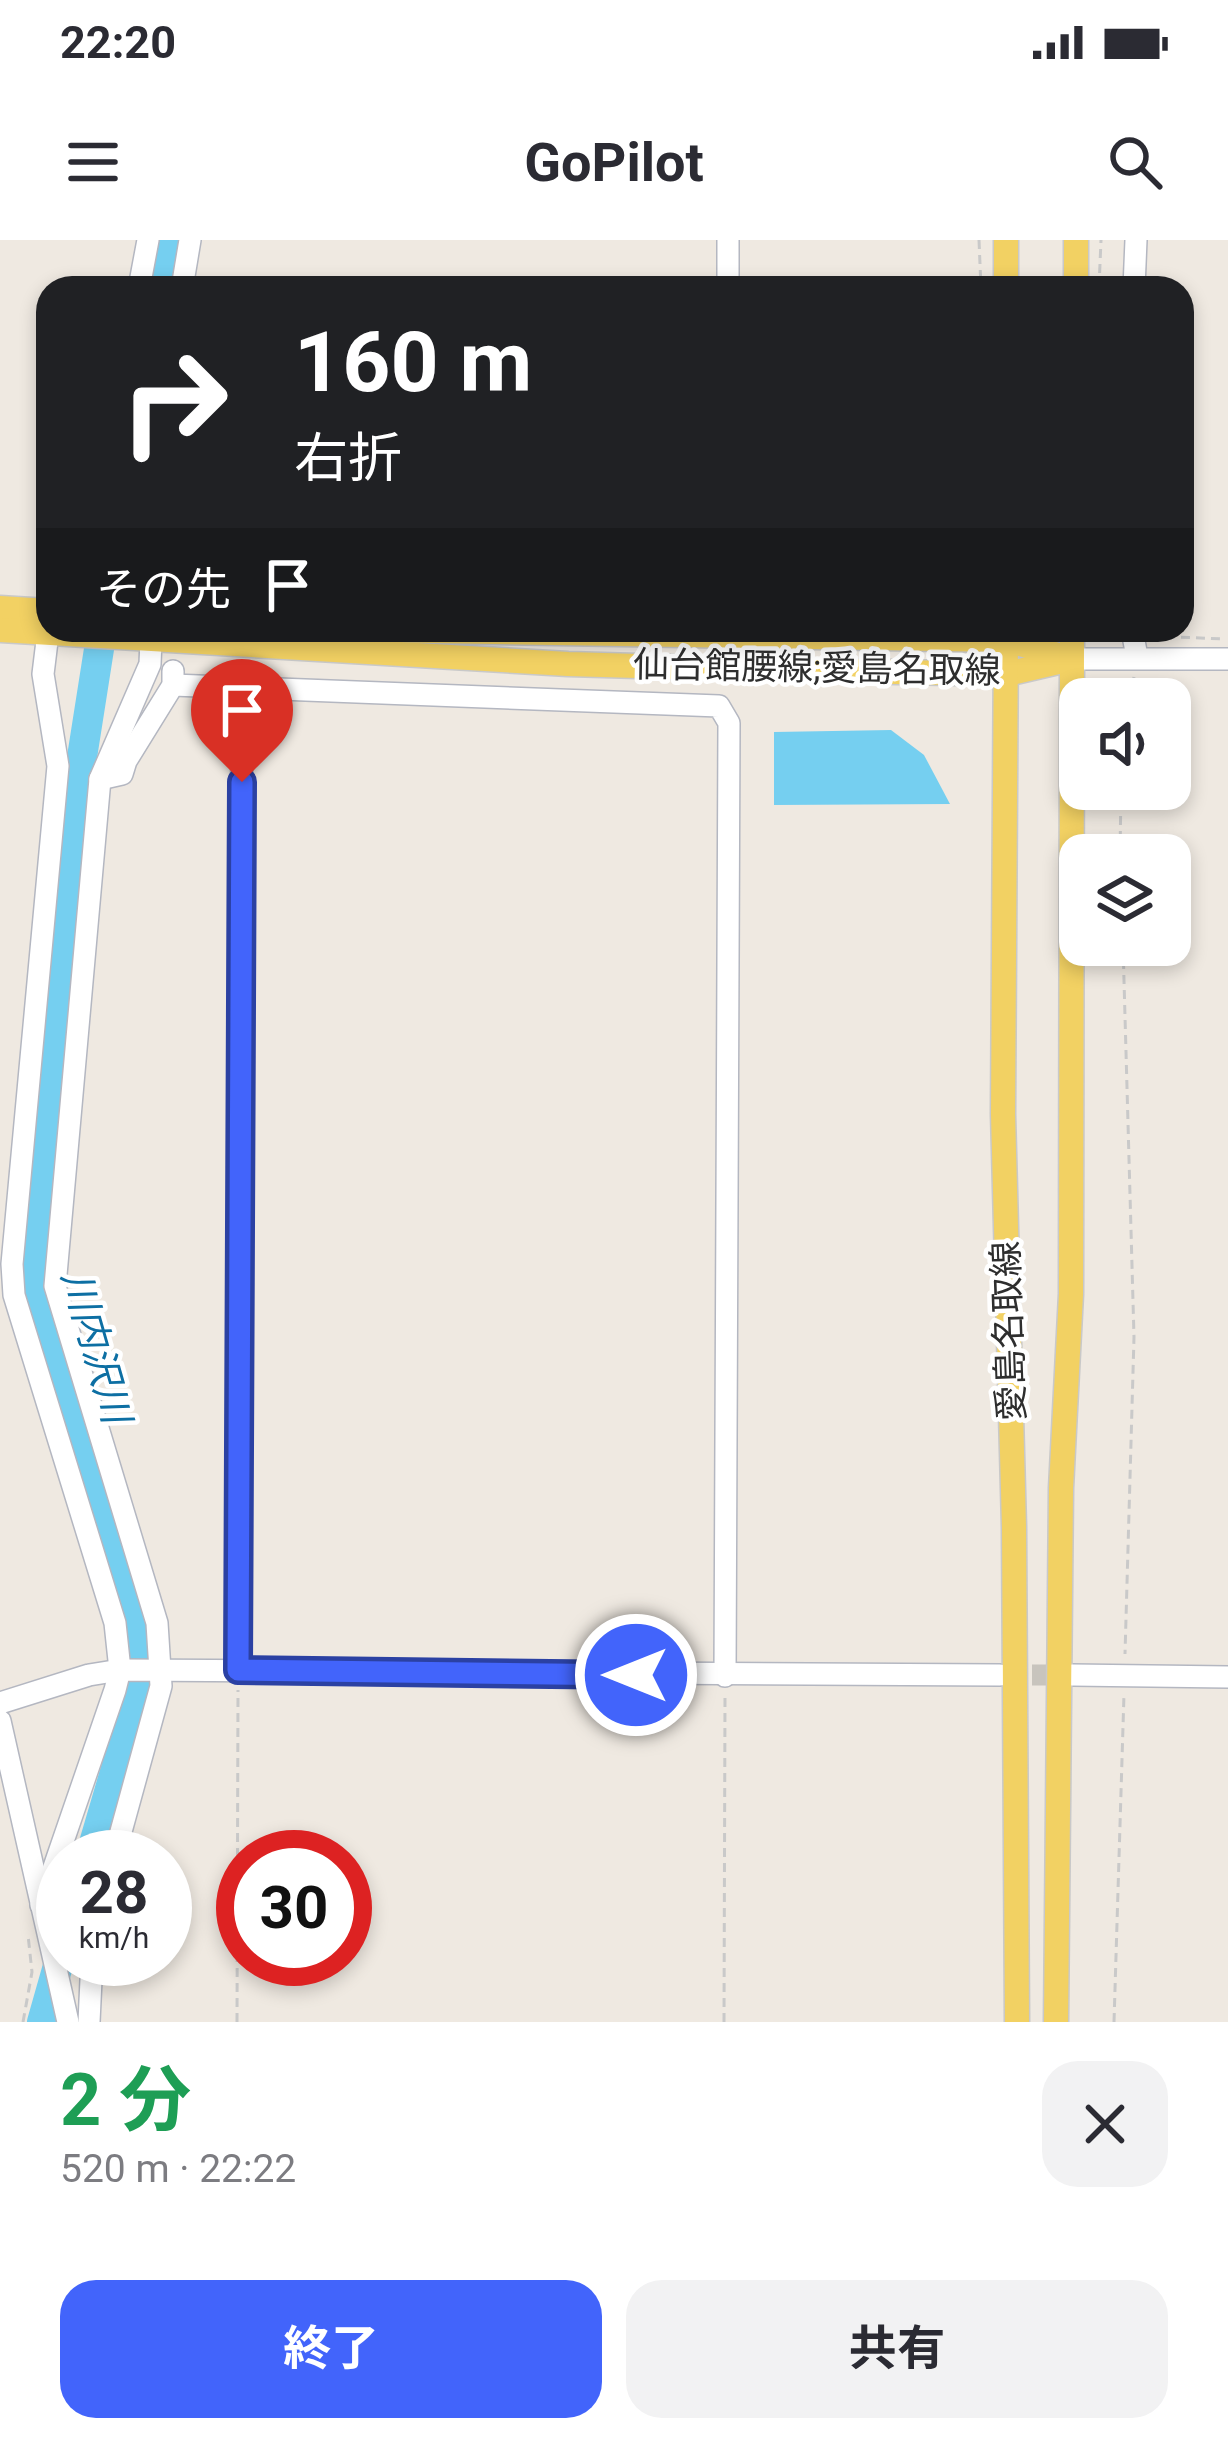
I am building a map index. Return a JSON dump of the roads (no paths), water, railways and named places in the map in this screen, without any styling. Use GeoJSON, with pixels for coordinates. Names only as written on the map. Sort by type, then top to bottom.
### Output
{"type":"FeatureCollection","features":[{"type":"Feature","properties":{"kind":"main road"},"geometry":{"type":"LineString","coordinates":[[1006,240],[1006,276]]}},
{"type":"Feature","properties":{"kind":"main road"},"geometry":{"type":"LineString","coordinates":[[1076,240],[1076,276]]}},
{"type":"Feature","properties":{"kind":"main road","name":"仙台館腰線;愛島名取線"},"geometry":{"type":"LineString","coordinates":[[0,608],[36,620]]}},
{"type":"Feature","properties":{"kind":"main road","name":"仙台館腰線;愛島名取線"},"geometry":{"type":"LineString","coordinates":[[0,630],[36,627]]}},
{"type":"Feature","properties":{"kind":"main road","name":"仙台館腰線;愛島名取線"},"geometry":{"type":"LineString","coordinates":[[178,642],[568,664],[1006,674],[1071,659]]}},
{"type":"Feature","properties":{"kind":"main road","name":"愛島名取線"},"geometry":{"type":"LineString","coordinates":[[1006,642],[1003,1114],[1014,1527],[1017,2022]]}},
{"type":"Feature","properties":{"kind":"main road","name":"仙台館腰線;愛島名取線"},"geometry":{"type":"LineString","coordinates":[[1025,642],[1071,659]]}},
{"type":"Feature","properties":{"kind":"main road","name":"愛島名取線"},"geometry":{"type":"LineString","coordinates":[[1056,2022],[1061,1488],[1071,1272],[1072,642]]}},
{"type":"Feature","properties":{"kind":"street"},"geometry":{"type":"LineString","coordinates":[[141,276],[148,240]]}},
{"type":"Feature","properties":{"kind":"street"},"geometry":{"type":"LineString","coordinates":[[184,276],[190,240]]}},
{"type":"Feature","properties":{"kind":"street"},"geometry":{"type":"LineString","coordinates":[[728,240],[728,276]]}},
{"type":"Feature","properties":{"kind":"street"},"geometry":{"type":"LineString","coordinates":[[1134,276],[1136,240]]}},
{"type":"Feature","properties":{"kind":"street"},"geometry":{"type":"LineString","coordinates":[[51,642],[43,674],[58,766],[12,1264],[14,1295],[115,1623],[124,1670],[72,1830]]}},
{"type":"Feature","properties":{"kind":"street"},"geometry":{"type":"LineString","coordinates":[[121,1830],[156,1672],[157,1623],[55,1286],[100,779],[150,664],[144,642]]}},
{"type":"Feature","properties":{"kind":"street"},"geometry":{"type":"LineString","coordinates":[[1071,659],[1134,642],[1228,659]]}},
{"type":"Feature","properties":{"kind":"street"},"geometry":{"type":"LineString","coordinates":[[100,779],[122,774],[173,677],[242,688],[719,706],[729,723],[724,1676]]}},
{"type":"Feature","properties":{"kind":"street"},"geometry":{"type":"LineString","coordinates":[[238,1670],[242,688]]}},
{"type":"Feature","properties":{"kind":"street"},"geometry":{"type":"LineString","coordinates":[[0,1703],[89,1675],[124,1670],[1000,1675]]}},
{"type":"Feature","properties":{"kind":"street"},"geometry":{"type":"LineString","coordinates":[[1072,1675],[1228,1677]]}},
{"type":"Feature","properties":{"kind":"street"},"geometry":{"type":"LineString","coordinates":[[0,1721],[36,1881]]}},
{"type":"Feature","properties":{"kind":"street"},"geometry":{"type":"LineString","coordinates":[[60,1986],[68,2022]]}},
{"type":"Feature","properties":{"kind":"street"},"geometry":{"type":"LineString","coordinates":[[89,2022],[91,1986]]}},
{"type":"Feature","properties":{"kind":"water"},"geometry":{"type":"Polygon","coordinates":[[[891,730],[924,755],[950,804],[774,805],[774,732],[891,730]]]}},
{"type":"Feature","properties":{"kind":"waterway","name":"川内沢川"},"geometry":{"type":"LineString","coordinates":[[160,276],[167,240]]}},
{"type":"Feature","properties":{"kind":"waterway","name":"川内沢川"},"geometry":{"type":"LineString","coordinates":[[98,1830],[144,1656],[32,1269],[77,789],[100,642]]}},
{"type":"Feature","properties":{"kind":"waterway","name":"川内沢川"},"geometry":{"type":"LineString","coordinates":[[42,2022],[52,1986]]}},
{"type":"Feature","properties":{"kind":"tunnel"},"geometry":{"type":"LineString","coordinates":[[1001,1675],[1071,1675]]}}]}
